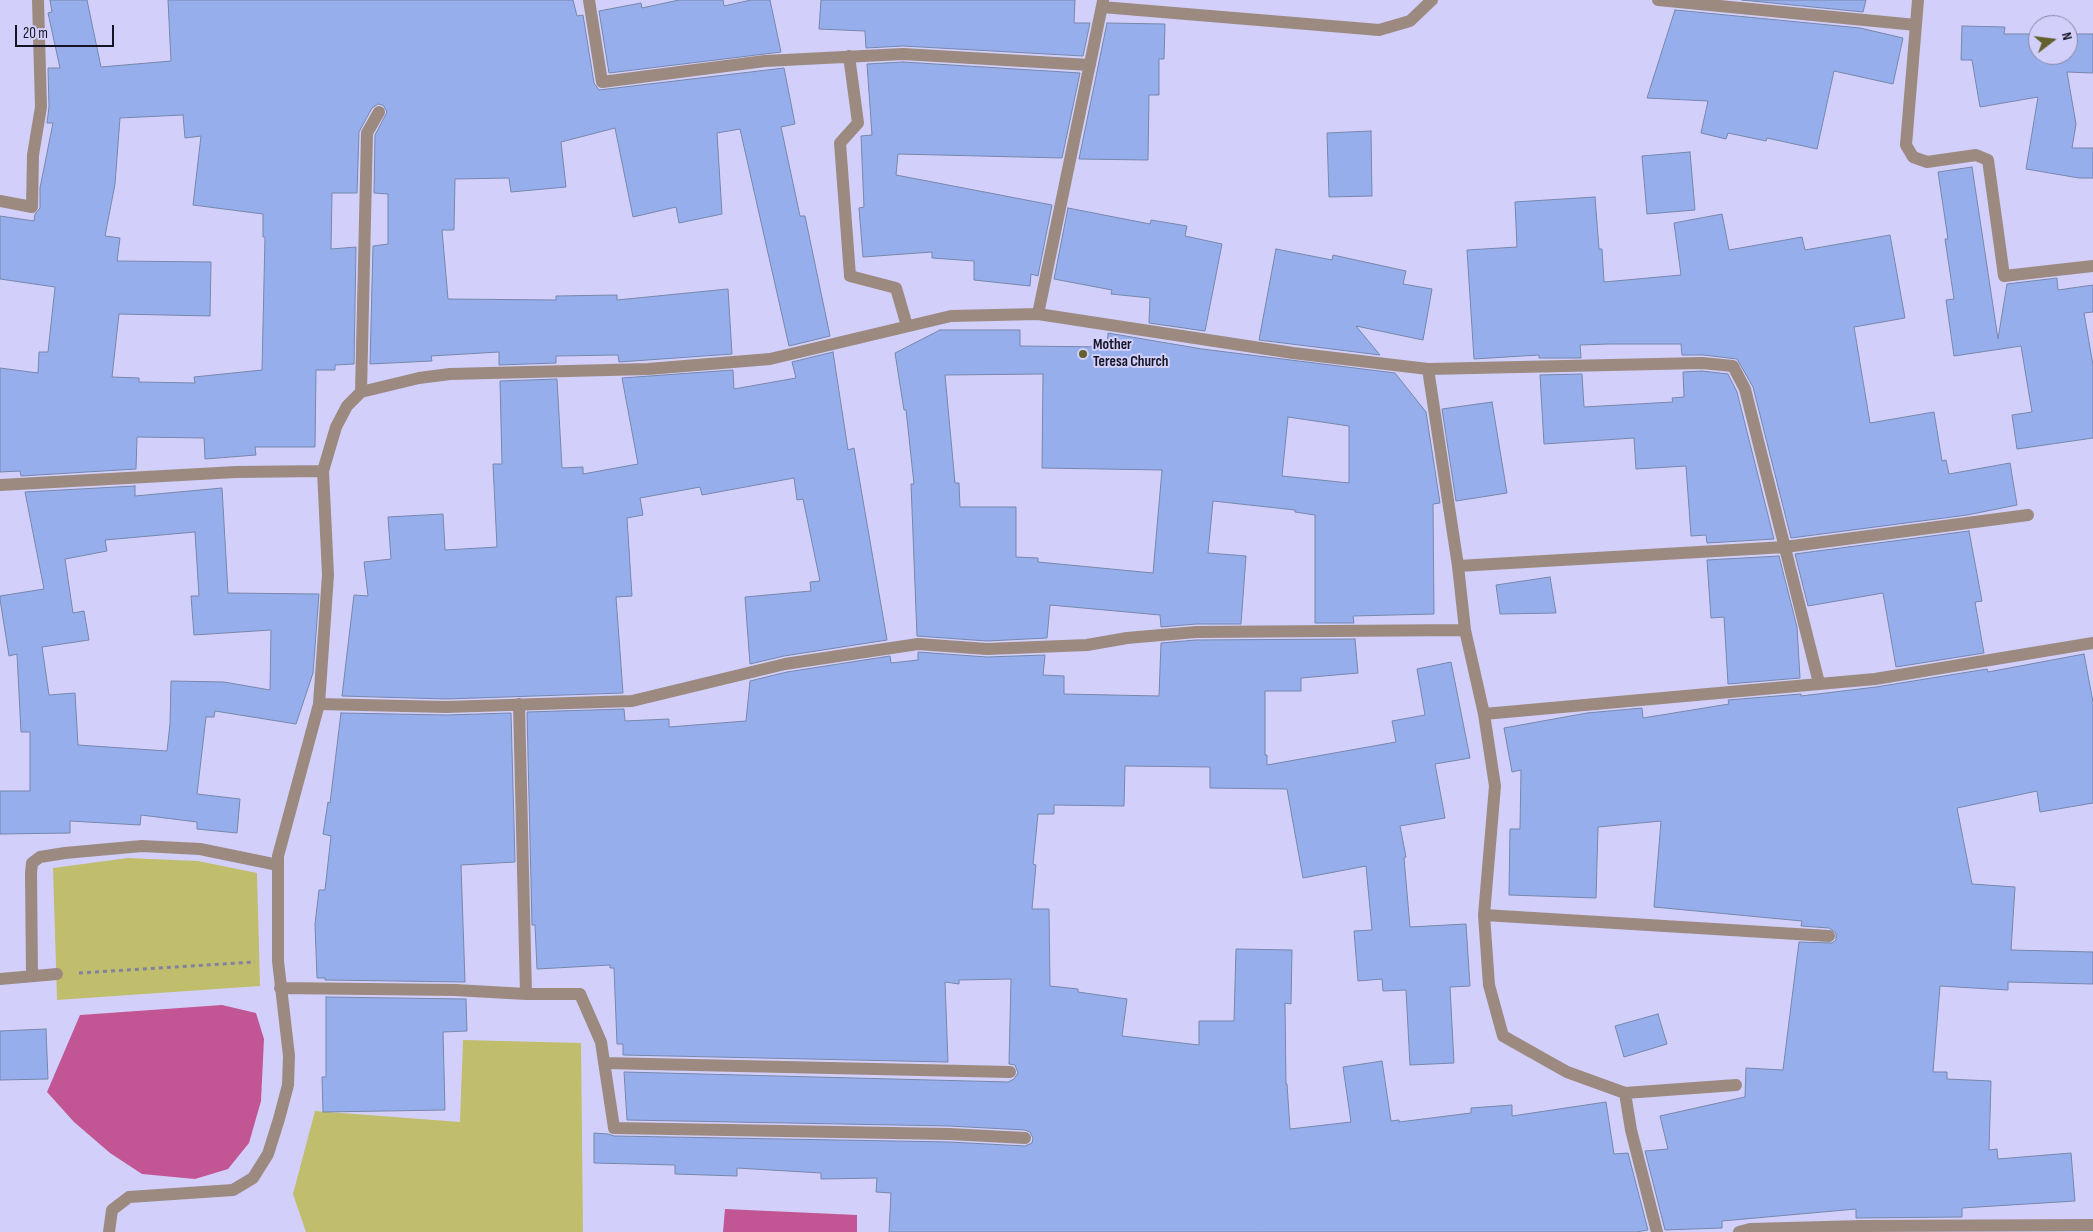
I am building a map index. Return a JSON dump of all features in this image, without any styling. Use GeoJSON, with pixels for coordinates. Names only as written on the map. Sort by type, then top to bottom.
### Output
{"type":"FeatureCollection","features":[{"type":"Feature","properties":{"kind":"street"},"geometry":{"type":"LineString","coordinates":[[0,201],[32,207],[33,156],[41,107],[38,0]]}},
{"type":"Feature","properties":{"kind":"street"},"geometry":{"type":"LineString","coordinates":[[590,0],[602,82],[765,61],[903,54],[1090,65]]}},
{"type":"Feature","properties":{"kind":"street"},"geometry":{"type":"LineString","coordinates":[[1038,314],[1103,4],[1379,30],[1410,20],[1432,0]]}},
{"type":"Feature","properties":{"kind":"street"},"geometry":{"type":"LineString","coordinates":[[1658,0],[1916,25]]}},
{"type":"Feature","properties":{"kind":"street"},"geometry":{"type":"LineString","coordinates":[[1918,0],[1906,145],[1913,157],[1927,162],[1976,155],[1988,160],[2004,276],[2093,266]]}},
{"type":"Feature","properties":{"kind":"street"},"geometry":{"type":"LineString","coordinates":[[849,56],[858,123],[840,143],[850,276],[896,288],[908,326]]}},
{"type":"Feature","properties":{"kind":"street"},"geometry":{"type":"LineString","coordinates":[[361,392],[367,134],[379,112]]}},
{"type":"Feature","properties":{"kind":"street"},"geometry":{"type":"LineString","coordinates":[[109,1232],[112,1210],[129,1197],[233,1190],[253,1178],[268,1154],[288,1086],[289,1056],[278,961],[278,856],[319,704],[328,575],[323,471],[336,428],[347,406],[361,392],[419,378],[450,374],[648,369],[770,359],[951,316],[1038,314],[1293,353],[1428,369],[1702,363],[1733,366],[1745,388],[1819,683]]}},
{"type":"Feature","properties":{"kind":"street"},"geometry":{"type":"LineString","coordinates":[[1428,369],[1458,566],[1465,630],[1484,714],[1495,786],[1484,916],[1489,985],[1503,1036],[1567,1072],[1625,1093],[1736,1085]]}},
{"type":"Feature","properties":{"kind":"street"},"geometry":{"type":"LineString","coordinates":[[0,485],[236,472],[323,471]]}},
{"type":"Feature","properties":{"kind":"street"},"geometry":{"type":"LineString","coordinates":[[1458,566],[1785,547],[2028,515]]}},
{"type":"Feature","properties":{"kind":"street"},"geometry":{"type":"LineString","coordinates":[[319,704],[446,707],[632,701],[785,664],[918,644],[987,649],[1087,645],[1127,638],[1196,632],[1465,630]]}},
{"type":"Feature","properties":{"kind":"street"},"geometry":{"type":"LineString","coordinates":[[1484,714],[1875,679],[2093,643]]}},
{"type":"Feature","properties":{"kind":"street"},"geometry":{"type":"LineString","coordinates":[[519,704],[526,994]]}},
{"type":"Feature","properties":{"kind":"street"},"geometry":{"type":"LineString","coordinates":[[32,976],[31,873],[32,863],[40,857],[65,852],[142,846],[200,850],[278,865]]}},
{"type":"Feature","properties":{"kind":"street"},"geometry":{"type":"LineString","coordinates":[[1484,916],[1829,936]]}},
{"type":"Feature","properties":{"kind":"street"},"geometry":{"type":"LineString","coordinates":[[0,979],[56,974]]}},
{"type":"Feature","properties":{"kind":"street"},"geometry":{"type":"LineString","coordinates":[[280,988],[580,994],[601,1042],[614,1128],[949,1134],[1025,1138]]}},
{"type":"Feature","properties":{"kind":"street"},"geometry":{"type":"LineString","coordinates":[[604,1063],[1010,1072]]}},
{"type":"Feature","properties":{"kind":"street"},"geometry":{"type":"LineString","coordinates":[[1625,1093],[1657,1232]]}},
{"type":"Feature","properties":{"kind":"street"},"geometry":{"type":"LineString","coordinates":[[1739,1232],[1750,1229],[1863,1229],[2093,1224]]}},
{"type":"Feature","properties":{"kind":"path"},"geometry":{"type":"LineString","coordinates":[[56,974],[278,961]]}},
{"type":"Feature","properties":{"kind":"shaded area"},"geometry":{"type":"Polygon","coordinates":[[[128,858],[198,861],[257,873],[260,986],[57,1000],[53,868],[128,858]]]}},
{"type":"Feature","properties":{"kind":"shaded area"},"geometry":{"type":"Polygon","coordinates":[[[222,1005],[256,1013],[264,1039],[261,1101],[249,1143],[228,1169],[195,1179],[142,1174],[110,1153],[74,1122],[47,1092],[80,1015],[222,1005]]]}},
{"type":"Feature","properties":{"kind":"shaded area"},"geometry":{"type":"Polygon","coordinates":[[[463,1040],[581,1043],[583,1232],[306,1232],[293,1194],[315,1111],[460,1122],[463,1040]]]}},
{"type":"Feature","properties":{"kind":"shaded area"},"geometry":{"type":"Polygon","coordinates":[[[725,1209],[857,1215],[857,1232],[723,1232],[725,1209]]]}},
{"type":"Feature","properties":{"kind":"building"},"geometry":{"type":"Polygon","coordinates":[[[50,0],[87,0],[101,67],[171,61],[168,0],[573,0],[577,16],[583,15],[594,83],[599,90],[784,68],[795,124],[781,127],[800,216],[805,216],[830,336],[789,346],[740,129],[717,133],[722,214],[679,223],[676,207],[633,217],[615,128],[561,142],[566,187],[511,192],[509,178],[455,179],[454,230],[442,230],[448,299],[556,300],[556,296],[617,295],[617,300],[728,289],[732,354],[619,362],[618,355],[556,356],[556,363],[499,365],[499,352],[431,356],[432,361],[370,364],[373,246],[388,244],[388,194],[374,193],[375,135],[387,112],[383,105],[378,104],[372,108],[359,132],[357,193],[332,193],[331,249],[356,247],[354,364],[335,365],[335,370],[316,370],[315,447],[255,447],[256,455],[205,459],[204,438],[137,437],[136,469],[21,476],[20,471],[0,472],[0,368],[38,373],[39,352],[48,352],[55,287],[0,279],[0,216],[34,221],[35,214],[40,208],[40,188],[53,123],[47,123],[49,107],[48,68],[60,68],[48,13],[52,12],[50,0]],[[183,115],[120,118],[115,184],[105,236],[120,238],[117,261],[211,262],[210,316],[119,314],[112,377],[139,378],[139,382],[195,383],[194,377],[262,370],[265,237],[263,237],[263,214],[193,205],[201,136],[185,138],[183,115]]]}},
{"type":"Feature","properties":{"kind":"building"},"geometry":{"type":"Polygon","coordinates":[[[679,0],[723,0],[724,6],[751,0],[770,0],[781,52],[609,73],[599,11],[641,3],[642,8],[679,0]]]}},
{"type":"Feature","properties":{"kind":"building"},"geometry":{"type":"Polygon","coordinates":[[[821,0],[1075,0],[1074,23],[1090,23],[1083,56],[903,46],[866,48],[865,31],[819,29],[821,0]]]}},
{"type":"Feature","properties":{"kind":"building"},"geometry":{"type":"Polygon","coordinates":[[[1742,0],[1866,0],[1863,12],[1742,0]]]}},
{"type":"Feature","properties":{"kind":"building"},"geometry":{"type":"Polygon","coordinates":[[[1675,10],[1860,28],[1903,38],[1893,84],[1834,71],[1817,149],[1767,138],[1766,141],[1728,133],[1726,139],[1701,133],[1708,101],[1647,98],[1675,10]]]}},
{"type":"Feature","properties":{"kind":"building"},"geometry":{"type":"Polygon","coordinates":[[[1107,23],[1165,24],[1164,59],[1159,59],[1159,95],[1149,95],[1148,160],[1079,159],[1107,23]]]}},
{"type":"Feature","properties":{"kind":"building"},"geometry":{"type":"Polygon","coordinates":[[[1962,26],[2005,27],[2004,34],[2028,34],[2028,65],[2078,65],[2078,34],[2093,34],[2093,73],[2067,72],[2076,124],[2072,148],[2093,148],[2093,178],[2079,178],[2026,169],[2038,97],[1980,107],[1972,60],[1961,60],[1962,26]]]}},
{"type":"Feature","properties":{"kind":"building"},"geometry":{"type":"Polygon","coordinates":[[[903,62],[1080,73],[1062,158],[898,154],[896,175],[1052,205],[1038,276],[1031,274],[1030,286],[974,280],[974,261],[932,258],[932,252],[863,257],[859,208],[864,207],[861,136],[872,135],[867,64],[903,62]]]}},
{"type":"Feature","properties":{"kind":"building"},"geometry":{"type":"Polygon","coordinates":[[[1371,131],[1372,196],[1329,197],[1327,133],[1371,131]]]}},
{"type":"Feature","properties":{"kind":"building"},"geometry":{"type":"Polygon","coordinates":[[[1690,152],[1695,210],[1647,214],[1642,156],[1690,152]]]}},
{"type":"Feature","properties":{"kind":"building"},"geometry":{"type":"Polygon","coordinates":[[[1972,167],[1998,339],[2007,284],[2057,278],[2058,290],[2093,285],[2093,312],[2084,313],[2093,365],[2093,438],[2017,449],[2012,415],[2032,412],[2021,346],[1954,356],[1946,300],[1954,299],[1945,239],[1948,239],[1938,172],[1972,167]]]}},
{"type":"Feature","properties":{"kind":"building"},"geometry":{"type":"Polygon","coordinates":[[[1595,197],[1604,282],[1681,275],[1674,223],[1722,214],[1729,250],[1802,237],[1805,250],[1890,235],[1905,318],[1854,327],[1870,423],[1934,412],[1942,461],[1946,460],[1949,474],[2010,463],[2017,505],[1967,515],[1791,538],[1753,387],[1737,359],[1703,355],[1682,355],[1681,344],[1609,344],[1580,345],[1581,358],[1539,358],[1539,355],[1474,359],[1467,250],[1517,247],[1515,202],[1595,197]]]}},
{"type":"Feature","properties":{"kind":"building"},"geometry":{"type":"Polygon","coordinates":[[[1068,208],[1150,224],[1151,220],[1187,226],[1185,236],[1222,244],[1205,331],[1149,323],[1150,298],[1111,294],[1112,290],[1054,279],[1068,208]]]}},
{"type":"Feature","properties":{"kind":"building"},"geometry":{"type":"Polygon","coordinates":[[[1276,249],[1332,260],[1333,255],[1406,271],[1403,284],[1432,289],[1423,340],[1356,326],[1380,355],[1259,340],[1276,249]]]}},
{"type":"Feature","properties":{"kind":"building"},"geometry":{"type":"Polygon","coordinates":[[[940,330],[1020,330],[1020,346],[1107,347],[1108,333],[1202,349],[1395,373],[1426,412],[1440,503],[1433,504],[1434,614],[1353,616],[1354,623],[1315,623],[1315,515],[1295,512],[1295,510],[1213,501],[1208,553],[1246,556],[1241,624],[1196,624],[1161,627],[1160,615],[1050,605],[1047,638],[987,641],[917,636],[911,484],[914,484],[906,410],[904,410],[895,353],[940,330]],[[1043,374],[945,375],[955,483],[959,483],[960,507],[1016,507],[1016,557],[1038,558],[1038,562],[1153,573],[1162,470],[1042,468],[1043,374]],[[1288,417],[1282,476],[1349,483],[1349,426],[1288,417]]]}},
{"type":"Feature","properties":{"kind":"building"},"geometry":{"type":"Polygon","coordinates":[[[833,352],[848,450],[854,448],[887,640],[784,656],[750,664],[745,597],[811,591],[810,582],[820,581],[803,499],[797,500],[794,478],[702,495],[700,487],[640,498],[643,515],[627,518],[632,596],[616,597],[623,693],[446,699],[342,696],[354,595],[368,596],[364,562],[391,559],[388,517],[443,514],[445,550],[497,547],[493,464],[502,464],[500,381],[557,379],[562,468],[583,467],[583,474],[638,464],[622,378],[733,370],[734,389],[796,378],[792,362],[833,352]]]}},
{"type":"Feature","properties":{"kind":"building"},"geometry":{"type":"Polygon","coordinates":[[[1702,371],[1728,374],[1737,392],[1774,539],[1707,543],[1706,535],[1691,536],[1686,466],[1636,469],[1634,438],[1544,444],[1540,375],[1582,374],[1584,407],[1673,402],[1672,398],[1684,397],[1683,372],[1702,371]]]}},
{"type":"Feature","properties":{"kind":"building"},"geometry":{"type":"Polygon","coordinates":[[[1492,402],[1507,493],[1456,501],[1442,409],[1492,402]]]}},
{"type":"Feature","properties":{"kind":"building"},"geometry":{"type":"Polygon","coordinates":[[[135,486],[135,496],[222,488],[228,593],[319,594],[313,673],[296,724],[215,711],[214,717],[206,717],[197,794],[240,799],[237,833],[197,829],[197,822],[141,815],[140,825],[70,821],[70,833],[0,834],[0,791],[30,791],[30,732],[21,732],[17,654],[9,656],[0,599],[0,596],[44,589],[25,492],[135,486]],[[195,532],[105,540],[107,551],[65,559],[73,613],[84,611],[89,640],[42,647],[49,695],[75,693],[78,745],[167,751],[171,681],[224,682],[270,690],[271,630],[194,635],[191,596],[199,596],[195,532]]]}},
{"type":"Feature","properties":{"kind":"building"},"geometry":{"type":"Polygon","coordinates":[[[1969,531],[1982,601],[1975,602],[1984,653],[1896,667],[1883,593],[1808,606],[1795,554],[1969,531]]]}},
{"type":"Feature","properties":{"kind":"building"},"geometry":{"type":"Polygon","coordinates":[[[1779,556],[1797,627],[1800,678],[1728,684],[1724,617],[1711,618],[1707,560],[1779,556]]]}},
{"type":"Feature","properties":{"kind":"building"},"geometry":{"type":"Polygon","coordinates":[[[1550,577],[1556,613],[1500,614],[1496,585],[1550,577]]]}},
{"type":"Feature","properties":{"kind":"building"},"geometry":{"type":"Polygon","coordinates":[[[1355,639],[1358,673],[1301,678],[1301,691],[1265,691],[1265,755],[1267,755],[1267,765],[1396,742],[1392,721],[1425,715],[1417,669],[1451,662],[1470,758],[1435,764],[1445,818],[1400,826],[1406,857],[1404,858],[1410,927],[1466,924],[1470,986],[1450,987],[1454,1063],[1410,1065],[1406,990],[1383,991],[1382,979],[1358,981],[1354,931],[1372,930],[1366,866],[1303,878],[1287,789],[1210,788],[1210,767],[1125,766],[1124,806],[1054,805],[1054,814],[1038,814],[1033,864],[1036,865],[1032,909],[1049,909],[1050,986],[1078,989],[1078,992],[1127,999],[1122,1036],[1199,1045],[1199,1021],[1234,1021],[1236,949],[1292,950],[1291,1004],[1285,1003],[1286,1084],[1290,1129],[1351,1122],[1343,1067],[1382,1061],[1391,1121],[1399,1120],[1399,1122],[1471,1113],[1471,1108],[1512,1105],[1512,1116],[1606,1102],[1614,1154],[1628,1153],[1648,1230],[1636,1232],[889,1232],[891,1193],[876,1192],[877,1178],[821,1179],[821,1173],[737,1168],[737,1176],[675,1174],[675,1165],[594,1163],[594,1133],[614,1136],[949,1142],[1025,1146],[1032,1143],[1033,1138],[1030,1132],[1025,1130],[949,1126],[627,1120],[624,1072],[1008,1082],[1014,1079],[1018,1073],[1015,1065],[1009,1064],[1011,979],[959,980],[959,984],[945,982],[948,1062],[623,1055],[623,1044],[617,1044],[614,968],[610,968],[610,965],[537,969],[535,925],[532,925],[527,712],[624,709],[625,721],[669,719],[669,727],[746,721],[750,681],[787,672],[890,656],[891,663],[918,660],[918,652],[987,657],[1045,655],[1043,675],[1064,676],[1064,694],[1159,696],[1161,643],[1196,640],[1355,639]]]}},
{"type":"Feature","properties":{"kind":"building"},"geometry":{"type":"Polygon","coordinates":[[[2084,654],[2093,702],[2093,803],[2040,812],[2037,791],[1957,808],[1972,884],[2015,887],[2011,950],[2093,952],[2093,984],[2008,982],[2008,990],[1940,986],[1933,1072],[1947,1072],[1947,1079],[1991,1081],[1989,1150],[1997,1149],[1998,1159],[2071,1153],[2075,1201],[1962,1208],[1962,1217],[1856,1218],[1856,1209],[1722,1221],[1722,1228],[1665,1230],[1645,1151],[1668,1149],[1660,1116],[1745,1097],[1746,1068],[1783,1070],[1799,942],[1832,943],[1836,940],[1836,933],[1829,928],[1801,926],[1802,921],[1654,907],[1661,821],[1598,827],[1596,898],[1509,895],[1510,829],[1520,829],[1521,770],[1512,772],[1504,728],[1587,713],[1642,708],[1643,718],[1729,704],[1728,700],[1801,694],[1801,696],[1876,687],[1987,669],[1988,672],[2084,654]]]}},
{"type":"Feature","properties":{"kind":"building"},"geometry":{"type":"Polygon","coordinates":[[[341,713],[446,715],[511,713],[515,862],[461,865],[465,982],[325,980],[325,978],[317,978],[315,924],[319,890],[325,890],[331,836],[323,834],[328,802],[330,803],[341,713]]]}},
{"type":"Feature","properties":{"kind":"building"},"geometry":{"type":"Polygon","coordinates":[[[326,997],[466,999],[467,1031],[443,1032],[445,1110],[323,1112],[322,1077],[326,1077],[326,997]]]}},
{"type":"Feature","properties":{"kind":"building"},"geometry":{"type":"Polygon","coordinates":[[[1658,1014],[1667,1044],[1624,1057],[1615,1026],[1658,1014]]]}},
{"type":"Feature","properties":{"kind":"building"},"geometry":{"type":"Polygon","coordinates":[[[46,1029],[48,1079],[0,1080],[0,1031],[46,1029]]]}},
{"type":"Feature","properties":{"kind":"place","name":"Mother Teresa Church"},"geometry":{"type":"Point","coordinates":[1083,354]}}]}
